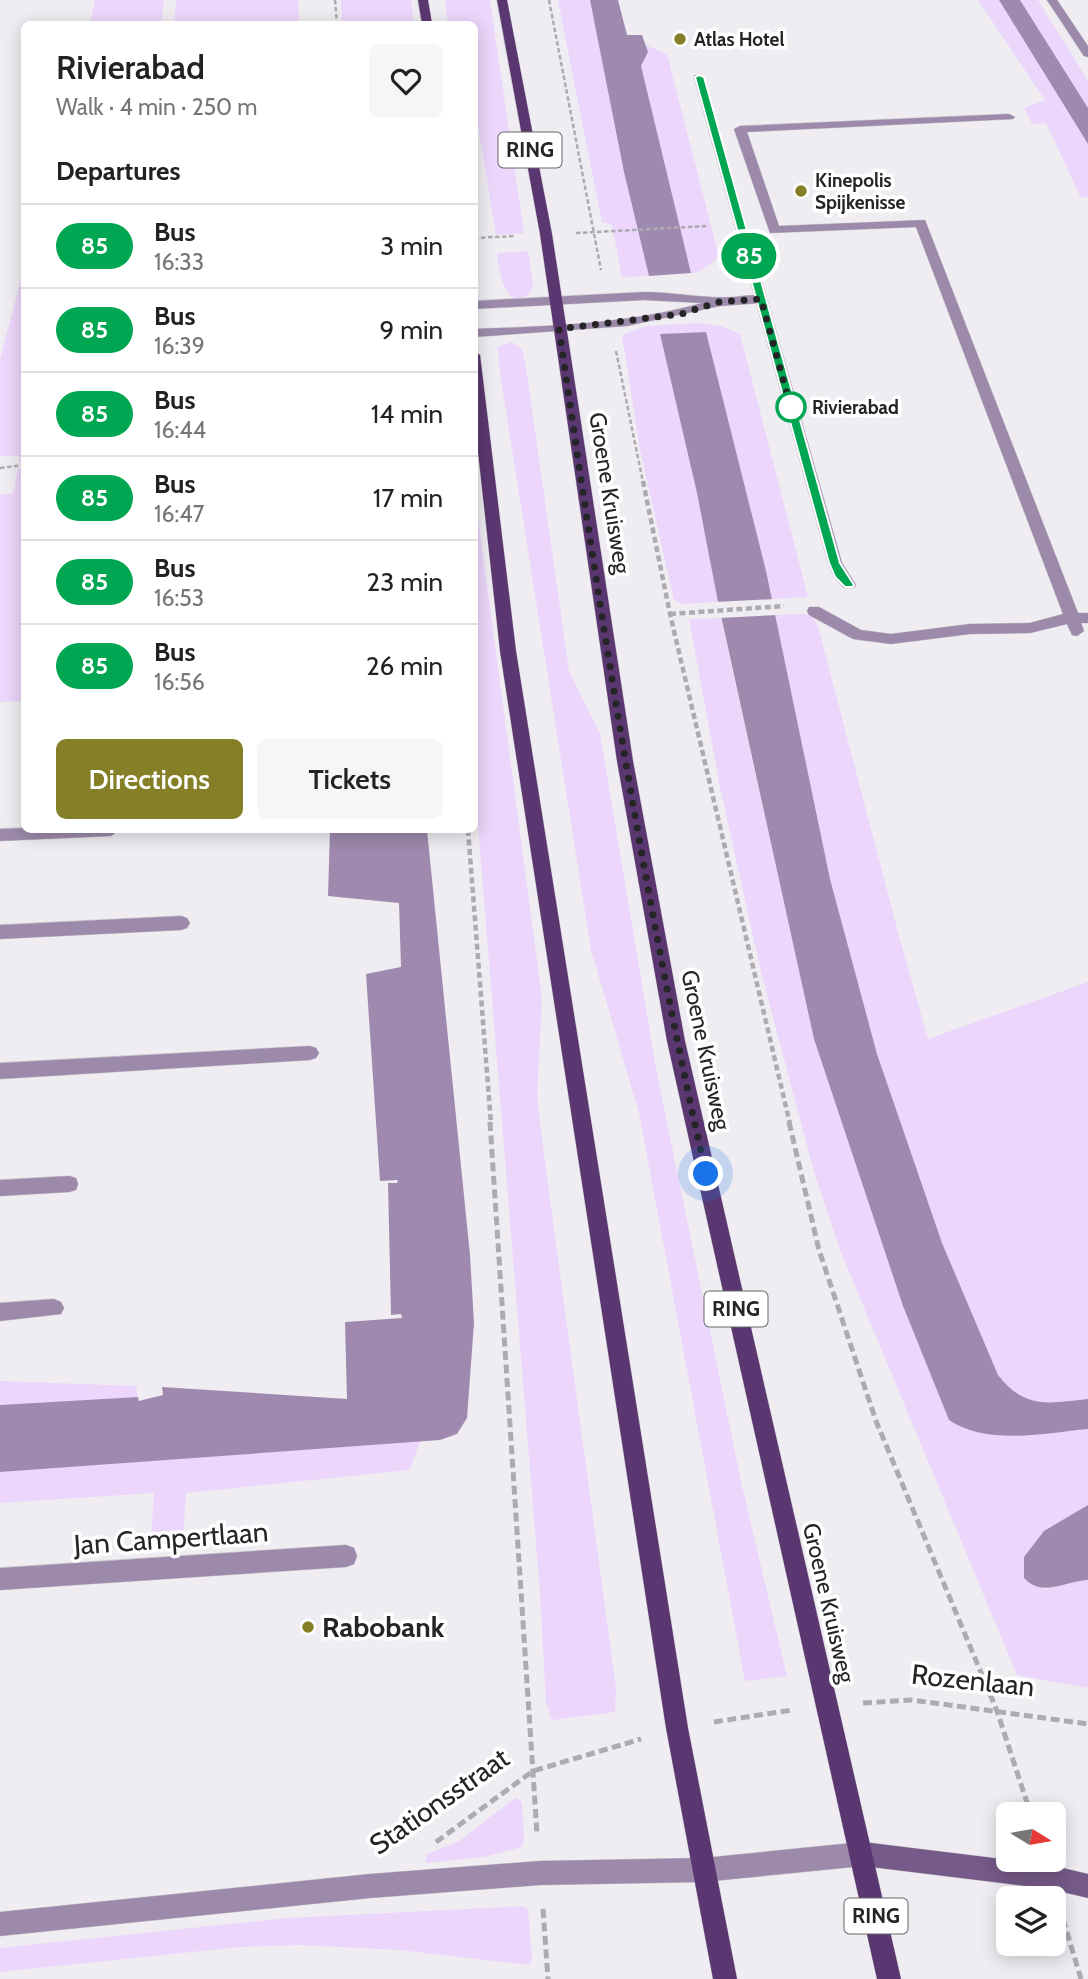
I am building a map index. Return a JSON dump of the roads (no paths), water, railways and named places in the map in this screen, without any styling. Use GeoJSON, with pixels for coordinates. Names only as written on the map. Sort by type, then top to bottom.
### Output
{"type":"FeatureCollection","features":[{"type":"Feature","properties":{"kind":"main road"},"geometry":{"type":"LineString","coordinates":[[423,0],[426,21]]}},
{"type":"Feature","properties":{"kind":"main road","name":"Groene Kruisweg"},"geometry":{"type":"LineString","coordinates":[[502,0],[546,234],[625,761],[676,1041],[822,1692],[863,1854],[889,1979]]}},
{"type":"Feature","properties":{"kind":"main road"},"geometry":{"type":"LineString","coordinates":[[478,390],[508,652],[677,1728],[725,1979]]}},
{"type":"Feature","properties":{"kind":"street"},"geometry":{"type":"LineString","coordinates":[[1052,0],[1088,54]]}},
{"type":"Feature","properties":{"kind":"street"},"geometry":{"type":"LineString","coordinates":[[699,77],[835,563],[839,574],[849,585]]}},
{"type":"Feature","properties":{"kind":"street"},"geometry":{"type":"LineString","coordinates":[[1009,117],[740,130],[774,230],[921,223],[1074,624]]}},
{"type":"Feature","properties":{"kind":"street"},"geometry":{"type":"LineString","coordinates":[[478,305],[679,296],[719,302],[761,299]]}},
{"type":"Feature","properties":{"kind":"street"},"geometry":{"type":"LineString","coordinates":[[478,333],[559,329],[611,323],[681,314],[719,302]]}},
{"type":"Feature","properties":{"kind":"street"},"geometry":{"type":"LineString","coordinates":[[814,611],[858,635],[891,639],[970,629],[1074,624],[1088,618]]}},
{"type":"Feature","properties":{"kind":"street"},"geometry":{"type":"LineString","coordinates":[[0,835],[44,833]]}},
{"type":"Feature","properties":{"kind":"street"},"geometry":{"type":"LineString","coordinates":[[0,932],[181,923]]}},
{"type":"Feature","properties":{"kind":"street"},"geometry":{"type":"LineString","coordinates":[[0,1071],[310,1053]]}},
{"type":"Feature","properties":{"kind":"street"},"geometry":{"type":"LineString","coordinates":[[0,1188],[69,1184]]}},
{"type":"Feature","properties":{"kind":"street"},"geometry":{"type":"LineString","coordinates":[[0,1311],[54,1308]]}},
{"type":"Feature","properties":{"kind":"street","name":"Jan Campertlaan"},"geometry":{"type":"LineString","coordinates":[[0,1580],[346,1556]]}},
{"type":"Feature","properties":{"kind":"street"},"geometry":{"type":"LineString","coordinates":[[863,1854],[1050,1877],[1088,1886]]}},
{"type":"Feature","properties":{"kind":"street","name":"Stationsstraat"},"geometry":{"type":"LineString","coordinates":[[0,1924],[370,1886],[540,1873],[703,1871],[863,1854]]}},
{"type":"Feature","properties":{"kind":"place","name":"Atlas Hotel"},"geometry":{"type":"Point","coordinates":[680,39]}},
{"type":"Feature","properties":{"kind":"place","name":"Kinepolis Spijkenisse"},"geometry":{"type":"Point","coordinates":[801,191]}},
{"type":"Feature","properties":{"kind":"place","name":"Rivierabad"},"geometry":{"type":"Point","coordinates":[791,407]}},
{"type":"Feature","properties":{"kind":"place","name":"Rabobank"},"geometry":{"type":"Point","coordinates":[308,1627]}}]}
